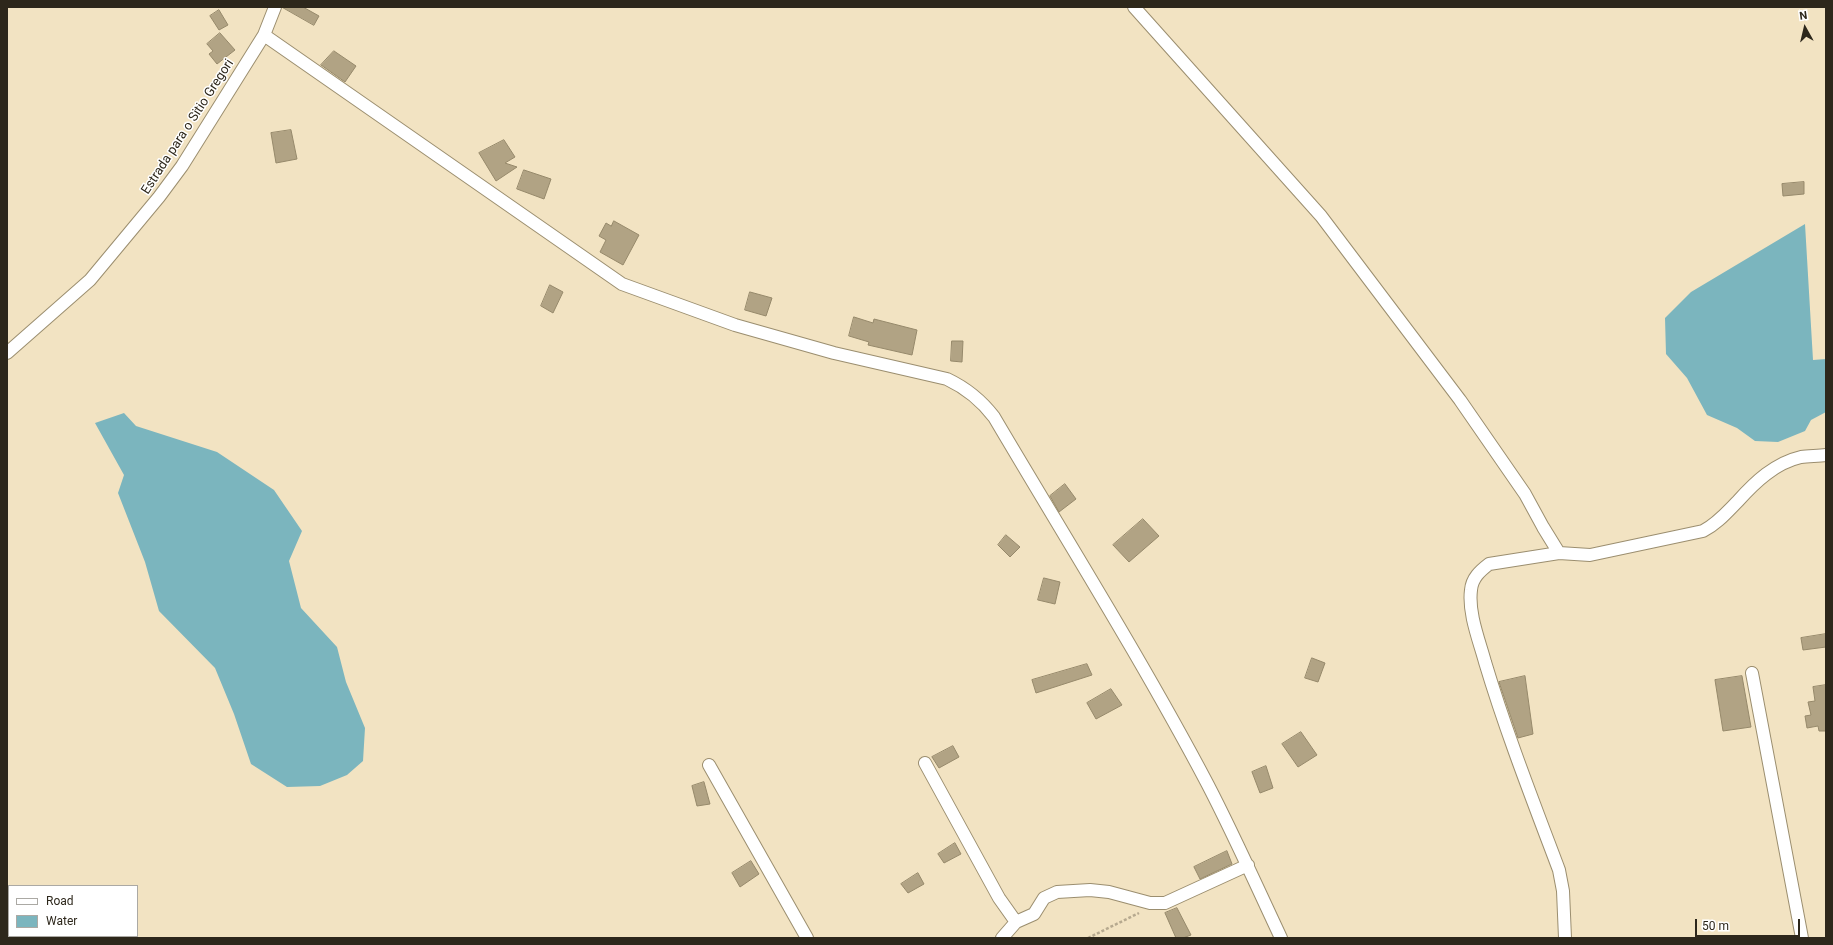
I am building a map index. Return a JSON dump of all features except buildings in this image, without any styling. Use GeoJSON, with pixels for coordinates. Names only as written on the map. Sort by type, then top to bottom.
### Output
{"type":"FeatureCollection","features":[{"type":"Feature","properties":{"kind":"street","name":"Estrada para o Sitio Gregori"},"geometry":{"type":"LineString","coordinates":[[7,353],[90,280],[155,202],[182,166],[264,35],[275,7]]}},
{"type":"Feature","properties":{"kind":"street"},"geometry":{"type":"LineString","coordinates":[[1134,7],[1321,216],[1342,243],[1460,400],[1525,494],[1542,527],[1559,554]]}},
{"type":"Feature","properties":{"kind":"street"},"geometry":{"type":"LineString","coordinates":[[264,35],[622,284],[735,324],[834,353],[947,379],[969,391],[994,417],[1130,646],[1208,785],[1248,865],[1281,938]]}},
{"type":"Feature","properties":{"kind":"street"},"geometry":{"type":"LineString","coordinates":[[1565,938],[1563,891],[1559,870],[1499,709],[1473,617],[1470,591],[1475,578],[1480,570],[1489,564],[1559,554],[1590,554],[1703,531],[1711,527],[1719,520],[1755,482],[1777,467],[1800,458],[1826,455]]}},
{"type":"Feature","properties":{"kind":"street"},"geometry":{"type":"LineString","coordinates":[[1752,673],[1802,938]]}},
{"type":"Feature","properties":{"kind":"street"},"geometry":{"type":"LineString","coordinates":[[926,763],[989,880],[1016,922]]}},
{"type":"Feature","properties":{"kind":"street"},"geometry":{"type":"LineString","coordinates":[[709,765],[807,938]]}},
{"type":"Feature","properties":{"kind":"street"},"geometry":{"type":"LineString","coordinates":[[1002,938],[1016,922],[1034,914],[1044,898],[1049,895],[1067,890],[1090,890],[1109,892],[1134,900],[1159,904],[1165,903],[1248,865]]}},
{"type":"Feature","properties":{"kind":"path"},"geometry":{"type":"LineString","coordinates":[[1088,938],[1159,904]]}},
{"type":"Feature","properties":{"kind":"water"},"geometry":{"type":"Polygon","coordinates":[[[1805,224],[1813,360],[1826,359],[1826,412],[1811,420],[1805,431],[1778,442],[1755,441],[1737,428],[1707,415],[1687,378],[1666,354],[1665,318],[1691,292],[1805,224]]]}},
{"type":"Feature","properties":{"kind":"water"},"geometry":{"type":"Polygon","coordinates":[[[124,413],[136,426],[217,452],[274,490],[302,531],[289,561],[301,608],[337,647],[346,682],[365,728],[363,761],[347,775],[320,786],[287,787],[251,764],[234,714],[215,668],[159,611],[145,562],[118,493],[124,475],[95,423],[124,413]]]}}]}
